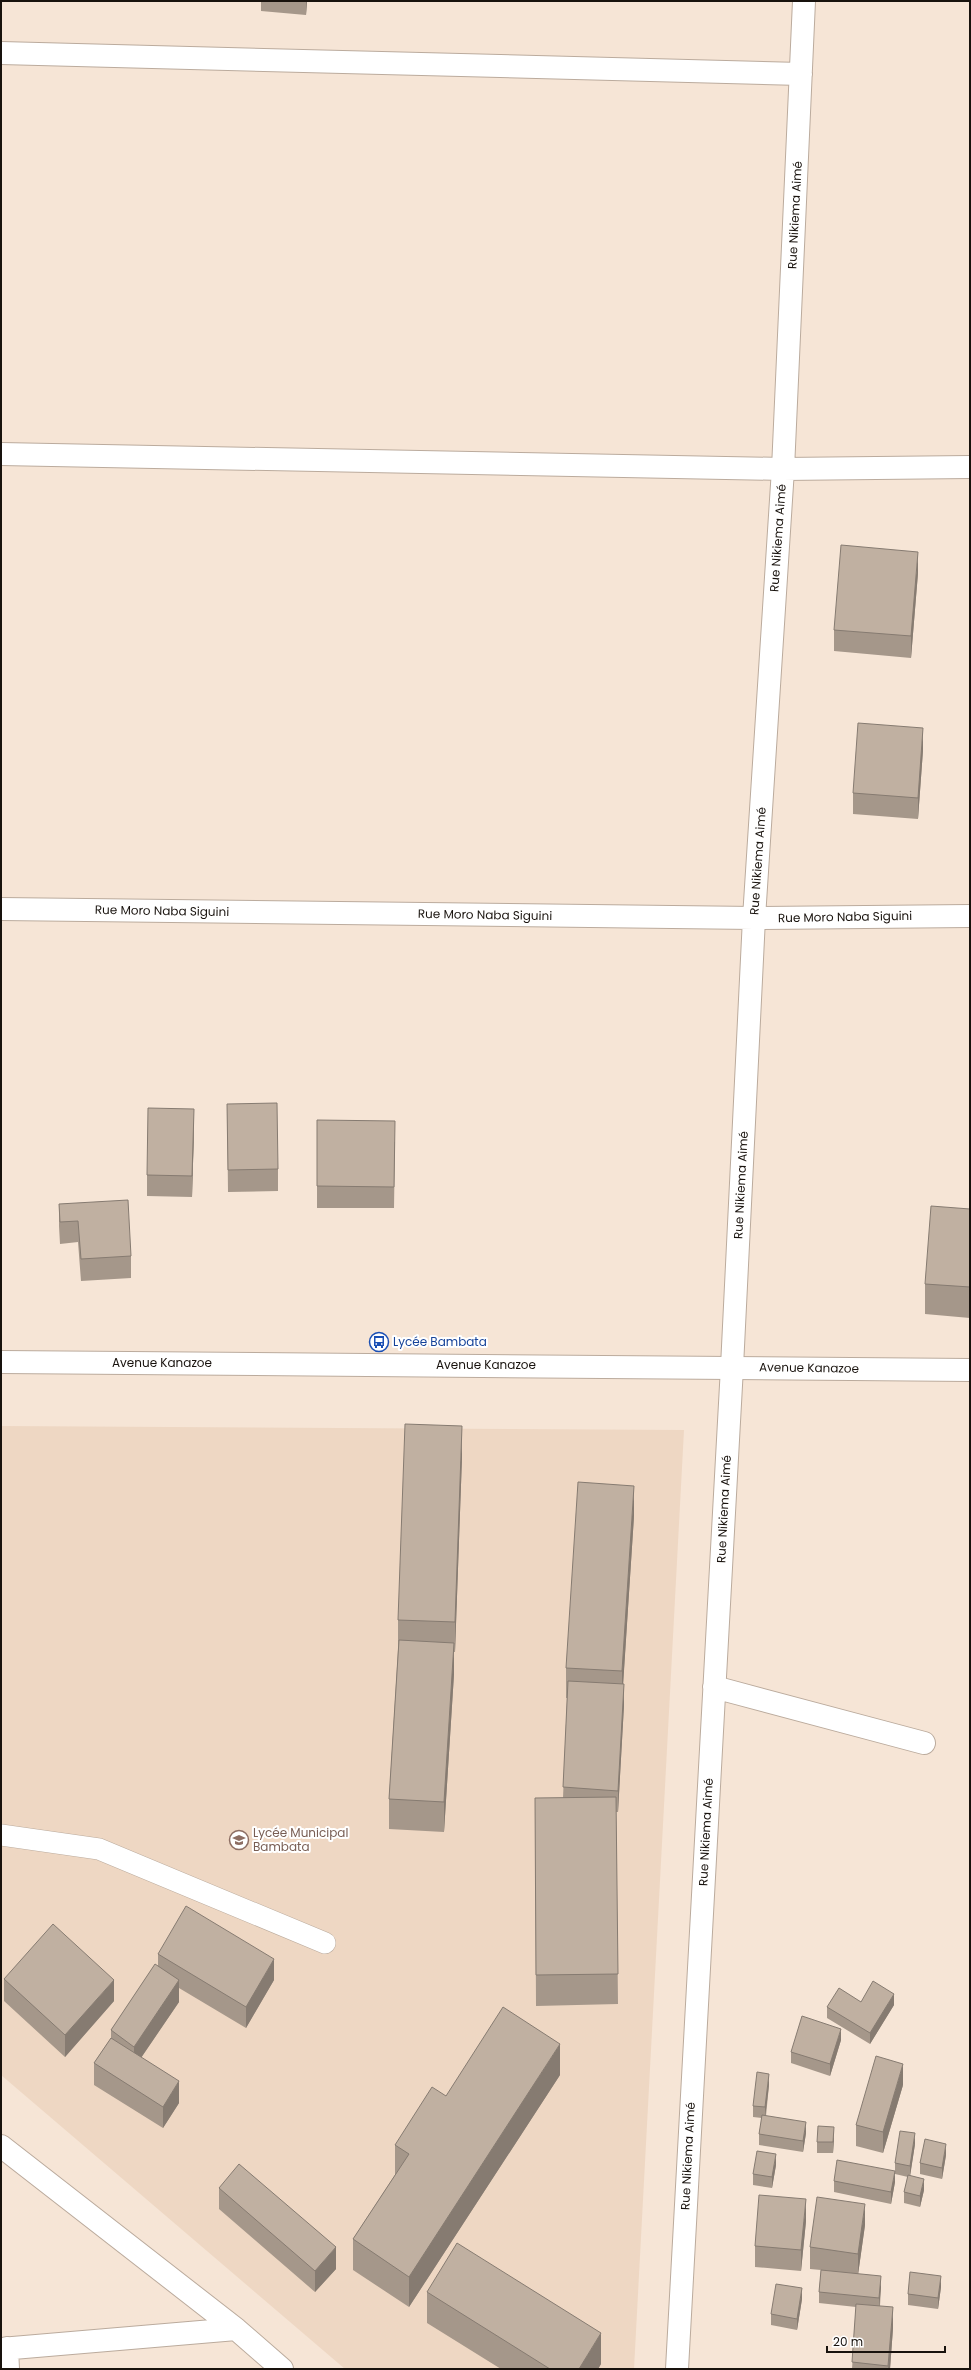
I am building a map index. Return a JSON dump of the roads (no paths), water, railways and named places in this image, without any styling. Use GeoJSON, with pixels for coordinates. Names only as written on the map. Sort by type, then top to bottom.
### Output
{"type":"FeatureCollection","features":[{"type":"Feature","properties":{"kind":"street","name":"Rue Nikiema Aimé"},"geometry":{"type":"LineString","coordinates":[[676,2369],[732,1367],[754,918],[783,469],[804,1]]}},
{"type":"Feature","properties":{"kind":"street"},"geometry":{"type":"LineString","coordinates":[[1,53],[801,74]]}},
{"type":"Feature","properties":{"kind":"street"},"geometry":{"type":"LineString","coordinates":[[1,454],[783,469],[970,467]]}},
{"type":"Feature","properties":{"kind":"street","name":"Rue Moro Naba Siguini"},"geometry":{"type":"LineString","coordinates":[[1,909],[754,918],[970,916]]}},
{"type":"Feature","properties":{"kind":"street","name":"Avenue Kanazoe"},"geometry":{"type":"LineString","coordinates":[[1,1362],[970,1370]]}},
{"type":"Feature","properties":{"kind":"street"},"geometry":{"type":"LineString","coordinates":[[714,1688],[924,1743]]}},
{"type":"Feature","properties":{"kind":"street"},"geometry":{"type":"LineString","coordinates":[[1,2146],[236,2329],[282,2369]]}},
{"type":"Feature","properties":{"kind":"street"},"geometry":{"type":"LineString","coordinates":[[5,2355],[236,2329]]}},
{"type":"Feature","properties":{"kind":"lane"},"geometry":{"type":"LineString","coordinates":[[1,1835],[99,1849],[325,1943]]}},
{"type":"Feature","properties":{"kind":"place","name":"Lycée Bambata"},"geometry":{"type":"Point","coordinates":[379,1342]}},
{"type":"Feature","properties":{"kind":"place","name":"Lycée Municipal Bambata"},"geometry":{"type":"Point","coordinates":[239,1840]}}]}
